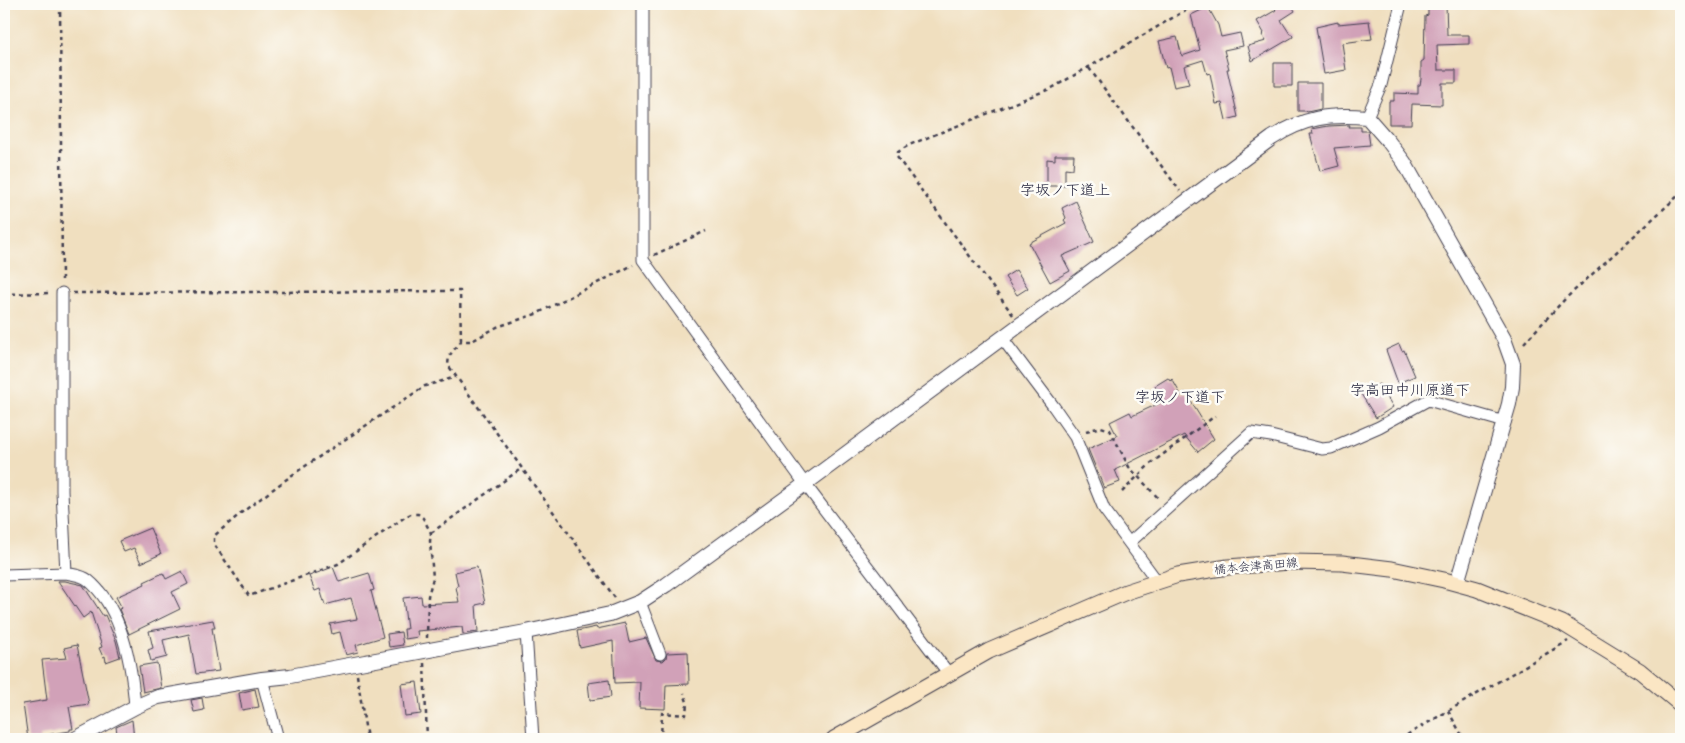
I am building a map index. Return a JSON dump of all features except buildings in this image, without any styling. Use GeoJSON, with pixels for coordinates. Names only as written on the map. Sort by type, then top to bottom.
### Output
{"type":"FeatureCollection","features":[{"type":"Feature","properties":{"kind":"main road","name":"橋本会津高田線"},"geometry":{"type":"LineString","coordinates":[[834,739],[989,651],[1126,592],[1178,575],[1228,567],[1290,562],[1342,564],[1392,569],[1477,589],[1562,622],[1640,671],[1681,705]]}},
{"type":"Feature","properties":{"kind":"street"},"geometry":{"type":"LineString","coordinates":[[643,4],[643,260],[804,484],[949,674]]}},
{"type":"Feature","properties":{"kind":"street"},"geometry":{"type":"LineString","coordinates":[[1367,117],[1381,85],[1401,4]]}},
{"type":"Feature","properties":{"kind":"street"},"geometry":{"type":"LineString","coordinates":[[76,739],[135,707],[158,697],[290,676],[526,632],[610,614],[640,602],[804,484],[1272,138],[1289,127],[1307,120],[1330,116],[1367,117],[1404,162],[1504,339],[1513,364],[1512,387],[1505,422],[1457,583]]}},
{"type":"Feature","properties":{"kind":"street"},"geometry":{"type":"LineString","coordinates":[[62,293],[62,491],[66,573]]}},
{"type":"Feature","properties":{"kind":"street"},"geometry":{"type":"LineString","coordinates":[[1002,338],[1073,434],[1104,509],[1156,581]]}},
{"type":"Feature","properties":{"kind":"street"},"geometry":{"type":"LineString","coordinates":[[1129,543],[1251,433],[1322,449],[1331,448],[1379,427],[1428,400],[1505,422]]}},
{"type":"Feature","properties":{"kind":"street"},"geometry":{"type":"LineString","coordinates":[[4,575],[66,573],[87,580],[103,597],[112,612],[127,648],[132,672],[135,707]]}},
{"type":"Feature","properties":{"kind":"street"},"geometry":{"type":"LineString","coordinates":[[640,602],[660,654]]}},
{"type":"Feature","properties":{"kind":"street"},"geometry":{"type":"LineString","coordinates":[[526,632],[533,739]]}},
{"type":"Feature","properties":{"kind":"street"},"geometry":{"type":"LineString","coordinates":[[262,679],[278,739]]}},
{"type":"Feature","properties":{"kind":"path"},"geometry":{"type":"LineString","coordinates":[[60,4],[62,293]]}},
{"type":"Feature","properties":{"kind":"path"},"geometry":{"type":"LineString","coordinates":[[1019,325],[900,162],[897,157],[898,152],[909,145],[1052,88],[1196,4]]}},
{"type":"Feature","properties":{"kind":"path"},"geometry":{"type":"LineString","coordinates":[[1089,68],[1187,201]]}},
{"type":"Feature","properties":{"kind":"path"},"geometry":{"type":"LineString","coordinates":[[1524,343],[1565,299],[1681,193]]}},
{"type":"Feature","properties":{"kind":"path"},"geometry":{"type":"LineString","coordinates":[[461,342],[472,341],[497,327],[536,314],[643,260],[706,231]]}},
{"type":"Feature","properties":{"kind":"path"},"geometry":{"type":"LineString","coordinates":[[4,294],[460,291],[461,342],[449,356],[448,365],[623,610]]}},
{"type":"Feature","properties":{"kind":"path"},"geometry":{"type":"LineString","coordinates":[[427,739],[423,651],[427,634],[428,596],[433,578],[431,533],[423,518],[418,514],[411,514],[338,564],[249,596],[214,544],[214,536],[241,513],[295,473],[425,386],[456,377]]}},
{"type":"Feature","properties":{"kind":"path"},"geometry":{"type":"LineString","coordinates":[[1122,492],[1150,464],[1215,416]]}},
{"type":"Feature","properties":{"kind":"path"},"geometry":{"type":"LineString","coordinates":[[1073,434],[1101,427],[1110,430],[1129,467],[1168,508]]}},
{"type":"Feature","properties":{"kind":"path"},"geometry":{"type":"LineString","coordinates":[[431,533],[522,468]]}},
{"type":"Feature","properties":{"kind":"path"},"geometry":{"type":"LineString","coordinates":[[1400,739],[1580,634]]}},
{"type":"Feature","properties":{"kind":"path"},"geometry":{"type":"LineString","coordinates":[[355,664],[367,739]]}},
{"type":"Feature","properties":{"kind":"path"},"geometry":{"type":"LineString","coordinates":[[661,739],[662,713],[686,715],[687,702],[684,693]]}},
{"type":"Feature","properties":{"kind":"path"},"geometry":{"type":"LineString","coordinates":[[1448,711],[1464,739]]}},
{"type":"Feature","properties":{"kind":"district","name":"字坂ノ下道上"},"geometry":{"type":"Point","coordinates":[1065,190]}},
{"type":"Feature","properties":{"kind":"district","name":"字高田中川原道下"},"geometry":{"type":"Point","coordinates":[1410,390]}},
{"type":"Feature","properties":{"kind":"district","name":"字坂ノ下道下"},"geometry":{"type":"Point","coordinates":[1180,397]}}]}
